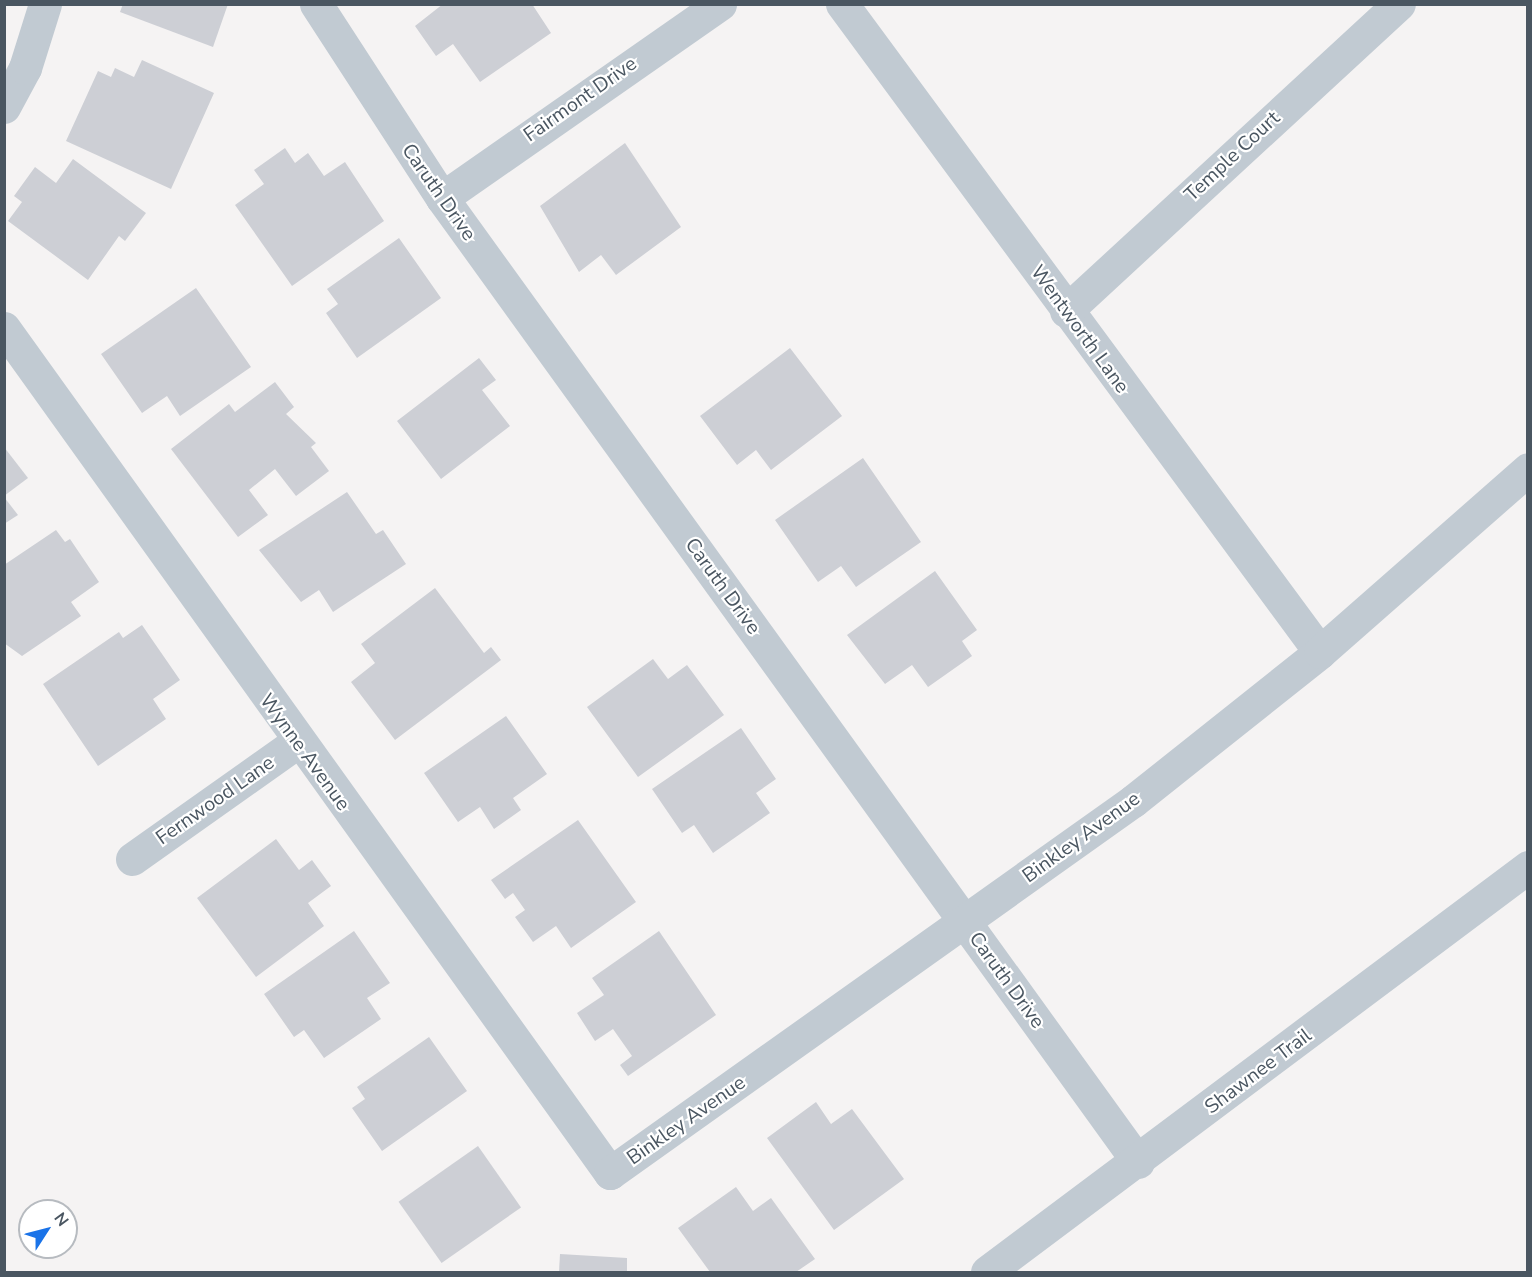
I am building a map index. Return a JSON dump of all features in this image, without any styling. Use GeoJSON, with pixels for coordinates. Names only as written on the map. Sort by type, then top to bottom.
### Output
{"type":"FeatureCollection","features":[{"type":"Feature","properties":{"kind":"street"},"geometry":{"type":"LineString","coordinates":[[4,107],[25,68],[45,4]]}},
{"type":"Feature","properties":{"kind":"street","name":"Caruth Drive"},"geometry":{"type":"LineString","coordinates":[[316,4],[442,198],[1138,1162]]}},
{"type":"Feature","properties":{"kind":"street","name":"Fairmont Drive"},"geometry":{"type":"LineString","coordinates":[[442,198],[720,4]]}},
{"type":"Feature","properties":{"kind":"street","name":"Wentworth Lane"},"geometry":{"type":"LineString","coordinates":[[842,4],[1066,311],[1320,652]]}},
{"type":"Feature","properties":{"kind":"street","name":"Temple Court"},"geometry":{"type":"LineString","coordinates":[[1066,311],[1399,4]]}},
{"type":"Feature","properties":{"kind":"street","name":"Wynne Avenue"},"geometry":{"type":"LineString","coordinates":[[4,328],[297,742],[610,1173]]}},
{"type":"Feature","properties":{"kind":"street","name":"Binkley Avenue"},"geometry":{"type":"LineString","coordinates":[[610,1173],[1133,801],[1320,652],[1527,469]]}},
{"type":"Feature","properties":{"kind":"street","name":"Fernwood Lane"},"geometry":{"type":"LineString","coordinates":[[132,859],[297,742]]}},
{"type":"Feature","properties":{"kind":"street","name":"Shawnee Trail"},"geometry":{"type":"LineString","coordinates":[[987,1272],[1138,1162],[1527,867]]}},
{"type":"Feature","properties":{"kind":"building"},"geometry":{"type":"Polygon","coordinates":[[[123,4],[228,4],[213,47],[120,12],[123,4]]]}},
{"type":"Feature","properties":{"kind":"building"},"geometry":{"type":"Polygon","coordinates":[[[443,4],[532,4],[551,33],[480,82],[453,44],[436,56],[415,26],[443,4]]]}},
{"type":"Feature","properties":{"kind":"building"},"geometry":{"type":"Polygon","coordinates":[[[142,60],[214,93],[171,189],[66,141],[98,71],[111,77],[115,68],[134,77],[142,60]]]}},
{"type":"Feature","properties":{"kind":"building"},"geometry":{"type":"Polygon","coordinates":[[[625,143],[681,227],[616,275],[601,255],[579,272],[540,206],[625,143]]]}},
{"type":"Feature","properties":{"kind":"building"},"geometry":{"type":"Polygon","coordinates":[[[285,148],[295,163],[308,153],[324,176],[345,162],[384,221],[292,286],[235,205],[264,184],[254,170],[285,148]]]}},
{"type":"Feature","properties":{"kind":"building"},"geometry":{"type":"Polygon","coordinates":[[[73,159],[146,213],[125,241],[119,236],[88,280],[8,221],[22,202],[14,196],[35,167],[56,183],[73,159]]]}},
{"type":"Feature","properties":{"kind":"building"},"geometry":{"type":"Polygon","coordinates":[[[399,238],[441,298],[357,358],[326,313],[338,304],[327,289],[399,238]]]}},
{"type":"Feature","properties":{"kind":"building"},"geometry":{"type":"Polygon","coordinates":[[[196,288],[251,367],[180,416],[167,396],[142,413],[101,354],[196,288]]]}},
{"type":"Feature","properties":{"kind":"building"},"geometry":{"type":"Polygon","coordinates":[[[790,348],[842,416],[771,470],[756,450],[737,465],[700,416],[790,348]]]}},
{"type":"Feature","properties":{"kind":"building"},"geometry":{"type":"Polygon","coordinates":[[[479,358],[496,380],[482,390],[510,426],[441,479],[397,421],[479,358]]]}},
{"type":"Feature","properties":{"kind":"building"},"geometry":{"type":"Polygon","coordinates":[[[275,382],[294,407],[286,414],[316,443],[311,447],[329,471],[296,496],[275,469],[249,490],[268,515],[238,537],[171,449],[229,404],[235,412],[275,382]]]}},
{"type":"Feature","properties":{"kind":"building"},"geometry":{"type":"Polygon","coordinates":[[[4,447],[28,478],[4,496],[4,447]]]}},
{"type":"Feature","properties":{"kind":"building"},"geometry":{"type":"Polygon","coordinates":[[[863,458],[921,542],[856,587],[841,566],[818,582],[775,520],[863,458]]]}},
{"type":"Feature","properties":{"kind":"building"},"geometry":{"type":"Polygon","coordinates":[[[347,492],[376,534],[383,530],[406,564],[333,612],[319,590],[301,602],[259,550],[347,492]]]}},
{"type":"Feature","properties":{"kind":"building"},"geometry":{"type":"Polygon","coordinates":[[[4,497],[18,515],[4,524],[4,497]]]}},
{"type":"Feature","properties":{"kind":"building"},"geometry":{"type":"Polygon","coordinates":[[[56,530],[65,542],[70,539],[99,582],[71,602],[81,616],[22,656],[4,643],[4,565],[56,530]]]}},
{"type":"Feature","properties":{"kind":"building"},"geometry":{"type":"Polygon","coordinates":[[[935,571],[977,630],[962,641],[972,656],[928,687],[912,665],[885,684],[847,635],[935,571]]]}},
{"type":"Feature","properties":{"kind":"building"},"geometry":{"type":"Polygon","coordinates":[[[435,588],[484,653],[491,647],[501,660],[395,740],[351,682],[375,663],[361,644],[435,588]]]}},
{"type":"Feature","properties":{"kind":"building"},"geometry":{"type":"Polygon","coordinates":[[[142,625],[180,680],[153,699],[166,719],[98,766],[43,684],[119,632],[123,638],[142,625]]]}},
{"type":"Feature","properties":{"kind":"building"},"geometry":{"type":"Polygon","coordinates":[[[653,659],[668,679],[687,665],[724,715],[638,777],[587,707],[653,659]]]}},
{"type":"Feature","properties":{"kind":"building"},"geometry":{"type":"Polygon","coordinates":[[[506,716],[547,774],[513,798],[521,810],[494,829],[480,807],[458,822],[424,773],[506,716]]]}},
{"type":"Feature","properties":{"kind":"building"},"geometry":{"type":"Polygon","coordinates":[[[741,728],[776,779],[756,793],[770,813],[713,853],[694,825],[682,833],[652,789],[741,728]]]}},
{"type":"Feature","properties":{"kind":"building"},"geometry":{"type":"Polygon","coordinates":[[[578,820],[636,902],[571,948],[556,926],[533,942],[515,917],[525,910],[513,893],[505,899],[491,880],[578,820]]]}},
{"type":"Feature","properties":{"kind":"building"},"geometry":{"type":"Polygon","coordinates":[[[276,839],[299,870],[312,860],[331,886],[308,903],[324,926],[256,977],[197,898],[276,839]]]}},
{"type":"Feature","properties":{"kind":"building"},"geometry":{"type":"Polygon","coordinates":[[[354,931],[390,983],[367,998],[381,1019],[324,1058],[304,1030],[294,1037],[264,994],[354,931]]]}},
{"type":"Feature","properties":{"kind":"building"},"geometry":{"type":"Polygon","coordinates":[[[659,931],[716,1015],[628,1076],[620,1065],[632,1056],[613,1029],[595,1041],[577,1013],[604,995],[592,978],[659,931]]]}},
{"type":"Feature","properties":{"kind":"building"},"geometry":{"type":"Polygon","coordinates":[[[429,1037],[467,1091],[382,1151],[352,1108],[365,1099],[357,1087],[429,1037]]]}},
{"type":"Feature","properties":{"kind":"building"},"geometry":{"type":"Polygon","coordinates":[[[816,1102],[831,1124],[852,1109],[904,1179],[834,1230],[767,1138],[816,1102]]]}},
{"type":"Feature","properties":{"kind":"building"},"geometry":{"type":"Polygon","coordinates":[[[478,1146],[521,1207],[442,1263],[399,1202],[478,1146]]]}},
{"type":"Feature","properties":{"kind":"building"},"geometry":{"type":"Polygon","coordinates":[[[736,1187],[753,1211],[771,1198],[815,1259],[796,1272],[710,1272],[678,1228],[736,1187]]]}},
{"type":"Feature","properties":{"kind":"building"},"geometry":{"type":"Polygon","coordinates":[[[560,1254],[627,1258],[627,1272],[559,1272],[560,1254]]]}}]}
